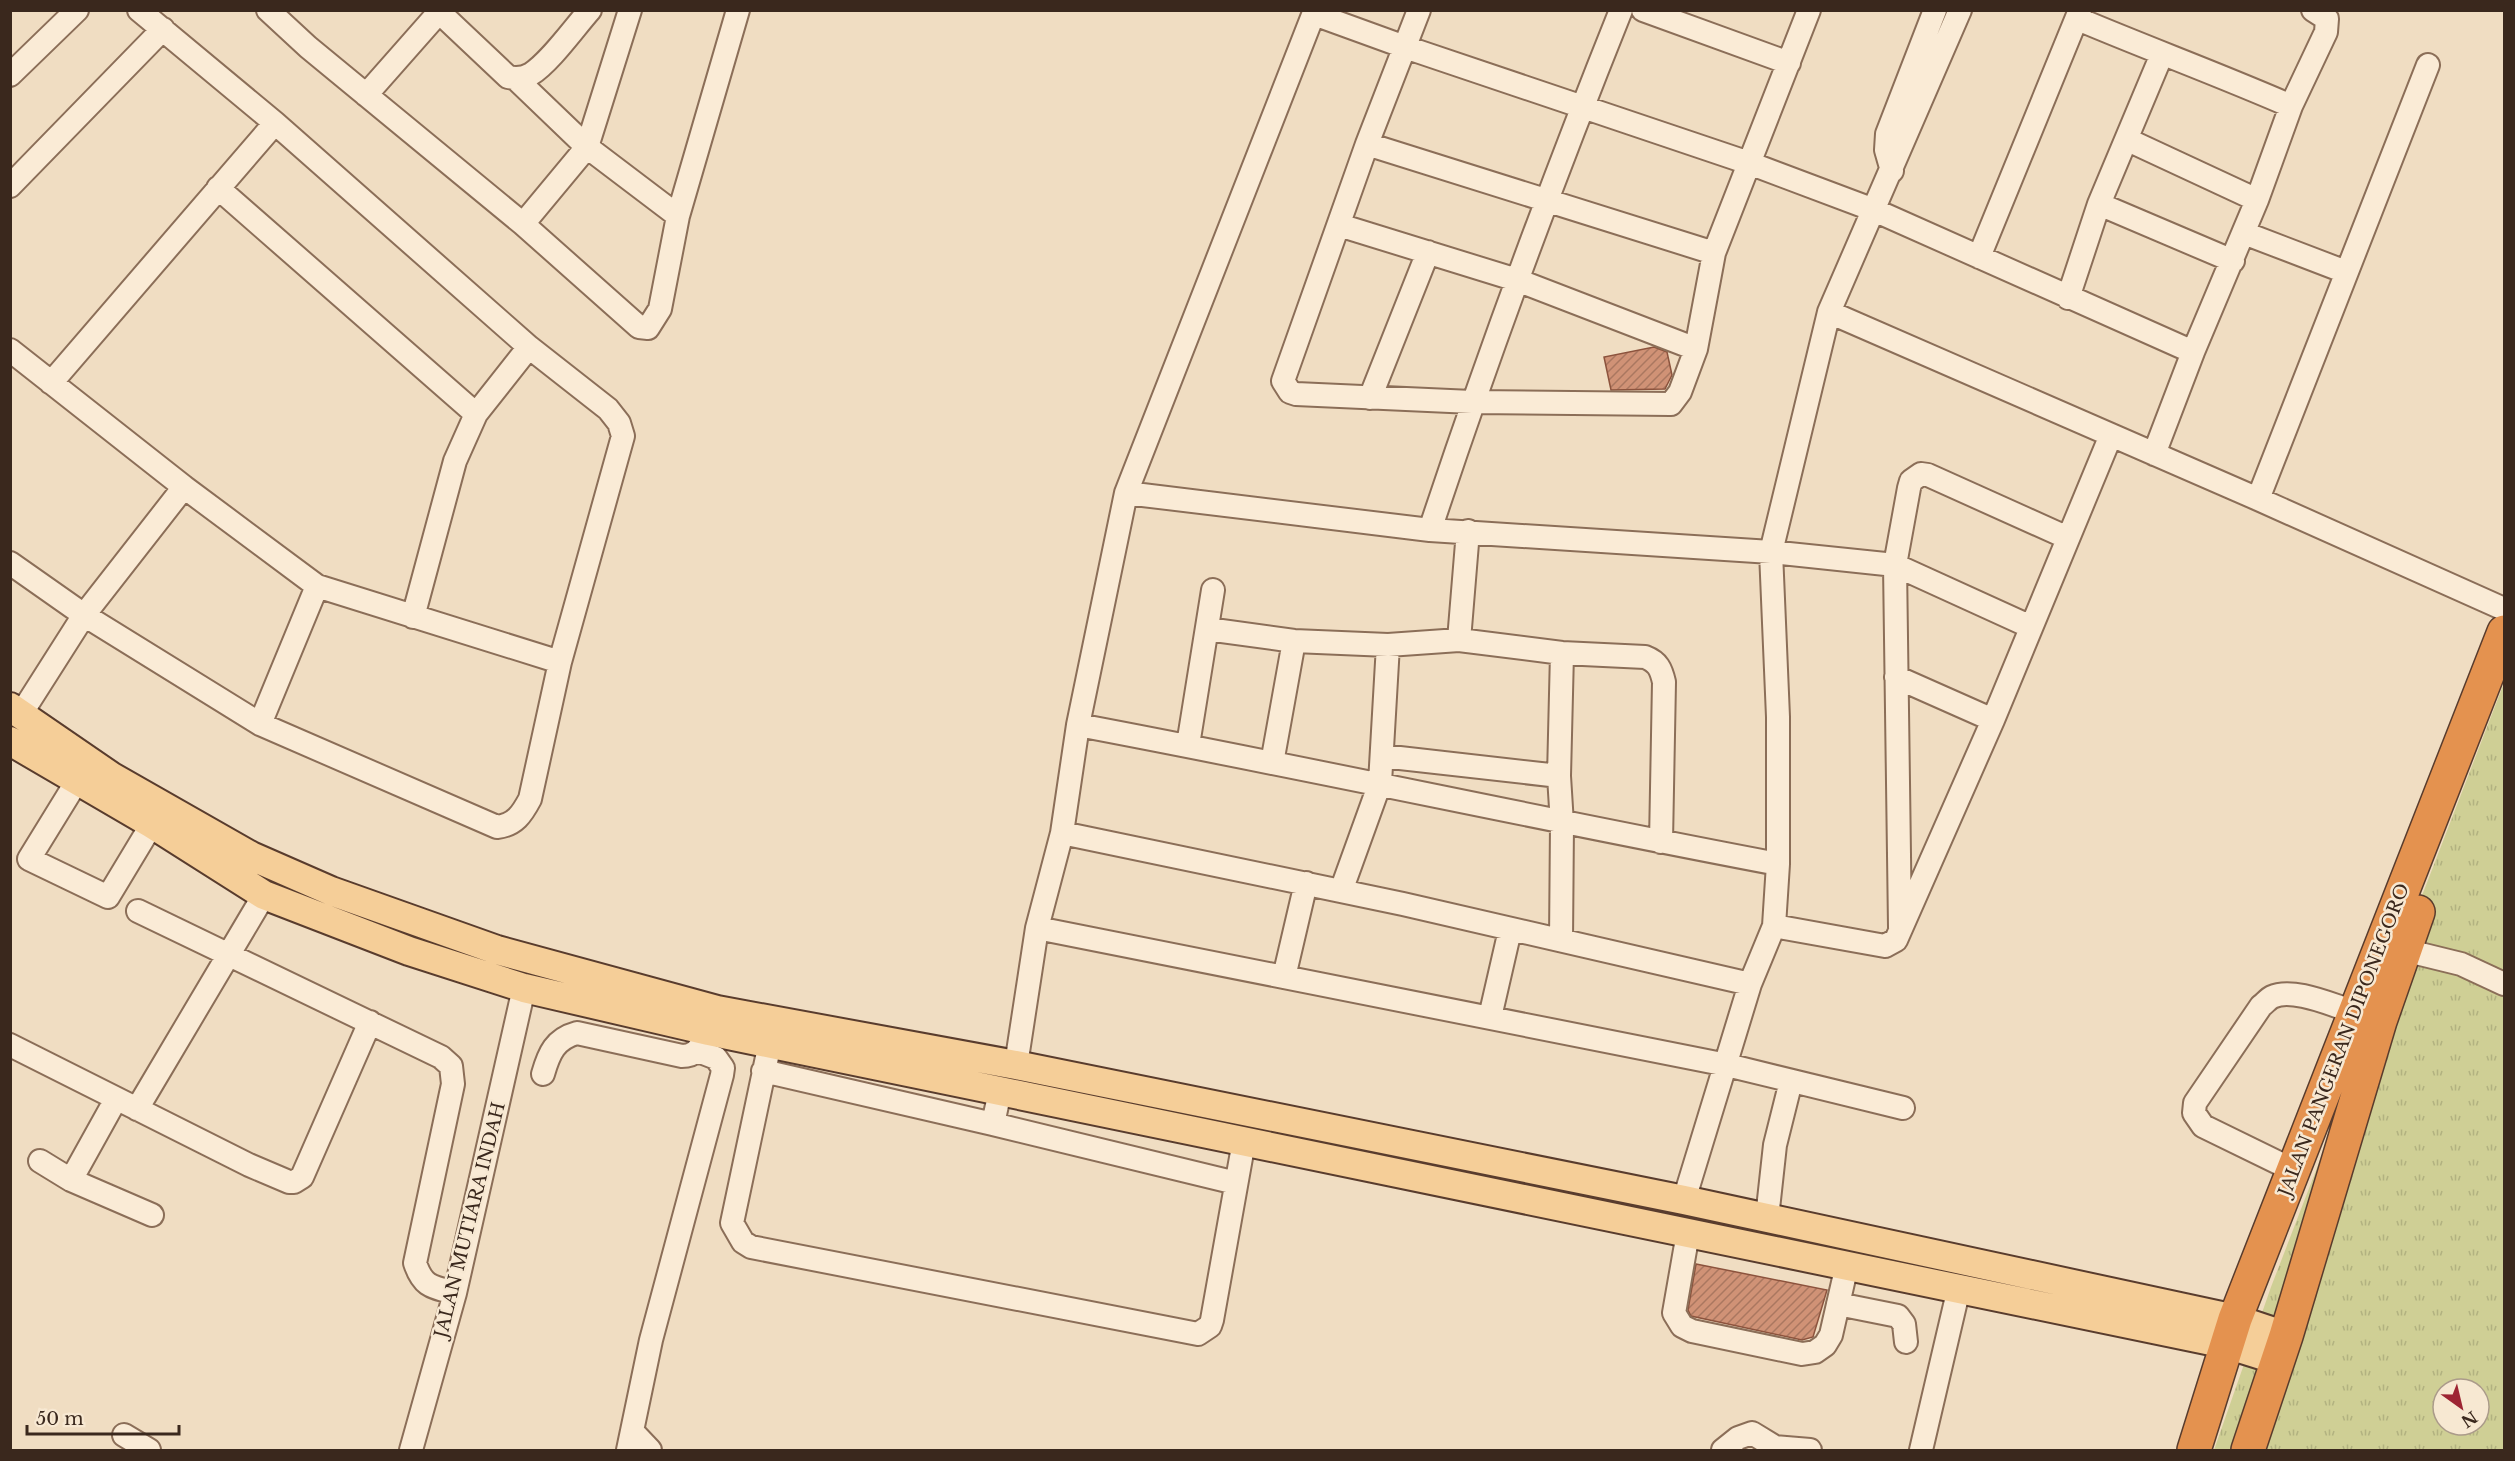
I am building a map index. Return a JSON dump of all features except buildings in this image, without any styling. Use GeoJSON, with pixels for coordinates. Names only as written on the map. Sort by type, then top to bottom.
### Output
{"type":"FeatureCollection","features":[{"type":"Feature","properties":{"kind":"highway","name":"JALAN PANGERAN DIPONEGORO"},"geometry":{"type":"LineString","coordinates":[[2194,1450],[2230,1331],[2505,632]]}},
{"type":"Feature","properties":{"kind":"highway","name":"JALAN PANGERAN DIPONEGORO"},"geometry":{"type":"LineString","coordinates":[[2248,1450],[2282,1348],[2380,1021],[2404,950],[2505,683]]}},
{"type":"Feature","properties":{"kind":"main road"},"geometry":{"type":"LineString","coordinates":[[16,711],[112,777],[251,856],[331,891],[497,950],[708,1030],[1016,1065],[1684,1200],[1905,1248],[2230,1331],[2282,1348]]}},
{"type":"Feature","properties":{"kind":"main road"},"geometry":{"type":"LineString","coordinates":[[10,741],[152,824],[264,895],[410,951],[524,988],[770,1043],[1959,1288],[2230,1331]]}},
{"type":"Feature","properties":{"kind":"main road"},"geometry":{"type":"LineString","coordinates":[[320,917],[331,891]]}},
{"type":"Feature","properties":{"kind":"main road"},"geometry":{"type":"LineString","coordinates":[[1900,1276],[1905,1248]]}},
{"type":"Feature","properties":{"kind":"street"},"geometry":{"type":"LineString","coordinates":[[13,65],[77,10]]}},
{"type":"Feature","properties":{"kind":"street"},"geometry":{"type":"LineString","coordinates":[[10,563],[84,615],[260,724],[497,827],[508,826],[524,812],[530,799],[560,662],[623,436],[619,423],[608,409],[529,346],[275,123],[139,10]]}},
{"type":"Feature","properties":{"kind":"street"},"geometry":{"type":"LineString","coordinates":[[268,10],[366,95],[523,224],[639,327],[648,328],[660,309],[678,216],[738,10]]}},
{"type":"Feature","properties":{"kind":"street"},"geometry":{"type":"LineString","coordinates":[[515,78],[531,74],[590,10]]}},
{"type":"Feature","properties":{"kind":"street"},"geometry":{"type":"LineString","coordinates":[[523,224],[587,147],[630,10]]}},
{"type":"Feature","properties":{"kind":"street"},"geometry":{"type":"LineString","coordinates":[[1419,10],[1367,144],[1283,381],[1290,392],[1296,394],[1472,402],[1671,404],[1680,392],[1696,349],[1714,253],[1809,10]]}},
{"type":"Feature","properties":{"kind":"street"},"geometry":{"type":"LineString","coordinates":[[1430,530],[1472,402],[1582,106],[1621,10]]}},
{"type":"Feature","properties":{"kind":"street"},"geometry":{"type":"LineString","coordinates":[[1643,10],[1789,63]]}},
{"type":"Feature","properties":{"kind":"street"},"geometry":{"type":"LineString","coordinates":[[1892,171],[1886,150],[1887,134],[1935,10]]}},
{"type":"Feature","properties":{"kind":"street"},"geometry":{"type":"LineString","coordinates":[[1684,1200],[1750,984],[1774,926],[1779,864],[1778,717],[1771,552],[1829,312],[1960,10]]}},
{"type":"Feature","properties":{"kind":"street"},"geometry":{"type":"LineString","coordinates":[[2154,454],[2193,352],[2233,261],[2291,106],[2328,25],[2326,19],[2313,10]]}},
{"type":"Feature","properties":{"kind":"street"},"geometry":{"type":"LineString","coordinates":[[366,95],[439,11],[508,76],[515,78],[587,147],[678,216]]}},
{"type":"Feature","properties":{"kind":"street"},"geometry":{"type":"LineString","coordinates":[[1016,1065],[1037,928],[1062,833],[1078,725],[1126,493],[1314,12],[1405,47],[1749,163],[1874,210],[2193,352]]}},
{"type":"Feature","properties":{"kind":"street"},"geometry":{"type":"LineString","coordinates":[[1979,257],[2079,15],[2162,54],[2223,76],[2291,106]]}},
{"type":"Feature","properties":{"kind":"street"},"geometry":{"type":"LineString","coordinates":[[10,186],[163,29]]}},
{"type":"Feature","properties":{"kind":"street"},"geometry":{"type":"LineString","coordinates":[[2068,298],[2099,204],[2128,140],[2162,54]]}},
{"type":"Feature","properties":{"kind":"street"},"geometry":{"type":"LineString","coordinates":[[2258,498],[2428,66]]}},
{"type":"Feature","properties":{"kind":"street"},"geometry":{"type":"LineString","coordinates":[[51,383],[275,123]]}},
{"type":"Feature","properties":{"kind":"street"},"geometry":{"type":"LineString","coordinates":[[2128,140],[2257,200]]}},
{"type":"Feature","properties":{"kind":"street"},"geometry":{"type":"LineString","coordinates":[[1367,144],[1714,253]]}},
{"type":"Feature","properties":{"kind":"street"},"geometry":{"type":"LineString","coordinates":[[218,188],[476,414]]}},
{"type":"Feature","properties":{"kind":"street"},"geometry":{"type":"LineString","coordinates":[[2099,204],[2233,261]]}},
{"type":"Feature","properties":{"kind":"street"},"geometry":{"type":"LineString","coordinates":[[1339,225],[1517,280],[1696,349]]}},
{"type":"Feature","properties":{"kind":"street"},"geometry":{"type":"LineString","coordinates":[[2244,233],[2346,272]]}},
{"type":"Feature","properties":{"kind":"street"},"geometry":{"type":"LineString","coordinates":[[1370,398],[1428,252]]}},
{"type":"Feature","properties":{"kind":"street"},"geometry":{"type":"LineString","coordinates":[[1829,312],[2258,498],[2505,609]]}},
{"type":"Feature","properties":{"kind":"street"},"geometry":{"type":"LineString","coordinates":[[413,618],[455,461],[476,414],[529,346]]}},
{"type":"Feature","properties":{"kind":"street"},"geometry":{"type":"LineString","coordinates":[[10,350],[183,487],[317,586],[413,618],[560,662]]}},
{"type":"Feature","properties":{"kind":"street"},"geometry":{"type":"LineString","coordinates":[[1774,926],[1886,946],[1891,945],[1900,935],[1993,720],[2111,435]]}},
{"type":"Feature","properties":{"kind":"street"},"geometry":{"type":"LineString","coordinates":[[1900,935],[1895,565],[1911,481],[1921,474],[1928,475],[2068,538]]}},
{"type":"Feature","properties":{"kind":"street"},"geometry":{"type":"LineString","coordinates":[[16,711],[84,615],[183,487]]}},
{"type":"Feature","properties":{"kind":"street"},"geometry":{"type":"LineString","coordinates":[[1126,493],[1430,530],[1771,552],[1895,565],[2031,627]]}},
{"type":"Feature","properties":{"kind":"street"},"geometry":{"type":"LineString","coordinates":[[1459,640],[1468,531]]}},
{"type":"Feature","properties":{"kind":"street"},"geometry":{"type":"LineString","coordinates":[[260,724],[317,586]]}},
{"type":"Feature","properties":{"kind":"street"},"geometry":{"type":"LineString","coordinates":[[1188,745],[1213,590]]}},
{"type":"Feature","properties":{"kind":"street"},"geometry":{"type":"LineString","coordinates":[[1207,629],[1294,641],[1388,645],[1459,640],[1562,653],[1645,657],[1654,660],[1664,682],[1661,842]]}},
{"type":"Feature","properties":{"kind":"street"},"geometry":{"type":"LineString","coordinates":[[1272,763],[1294,641]]}},
{"type":"Feature","properties":{"kind":"street"},"geometry":{"type":"LineString","coordinates":[[1341,891],[1380,783],[1388,645]]}},
{"type":"Feature","properties":{"kind":"street"},"geometry":{"type":"LineString","coordinates":[[1561,940],[1562,824],[1559,776],[1562,653]]}},
{"type":"Feature","properties":{"kind":"street"},"geometry":{"type":"LineString","coordinates":[[1896,677],[1993,720]]}},
{"type":"Feature","properties":{"kind":"street"},"geometry":{"type":"LineString","coordinates":[[1078,725],[1380,783],[1562,824],[1779,864]]}},
{"type":"Feature","properties":{"kind":"street"},"geometry":{"type":"LineString","coordinates":[[1382,756],[1559,776]]}},
{"type":"Feature","properties":{"kind":"street"},"geometry":{"type":"LineString","coordinates":[[77,781],[29,859],[108,897],[152,824]]}},
{"type":"Feature","properties":{"kind":"street"},"geometry":{"type":"LineString","coordinates":[[1062,833],[1306,883],[1750,984]]}},
{"type":"Feature","properties":{"kind":"street"},"geometry":{"type":"LineString","coordinates":[[1284,977],[1306,883]]}},
{"type":"Feature","properties":{"kind":"street"},"geometry":{"type":"LineString","coordinates":[[137,1110],[264,895]]}},
{"type":"Feature","properties":{"kind":"street"},"geometry":{"type":"LineString","coordinates":[[138,911],[441,1057],[453,1070],[453,1084],[415,1263],[420,1277],[430,1286],[455,1293]]}},
{"type":"Feature","properties":{"kind":"street"},"geometry":{"type":"LineString","coordinates":[[1037,928],[1726,1065],[1903,1108]]}},
{"type":"Feature","properties":{"kind":"street"},"geometry":{"type":"LineString","coordinates":[[1490,1017],[1510,930]]}},
{"type":"Feature","properties":{"kind":"street"},"geometry":{"type":"LineString","coordinates":[[2404,950],[2461,964],[2505,984]]}},
{"type":"Feature","properties":{"kind":"street","name":"JALAN MUTIARA INDAH"},"geometry":{"type":"LineString","coordinates":[[411,1450],[455,1293],[524,988]]}},
{"type":"Feature","properties":{"kind":"street"},"geometry":{"type":"LineString","coordinates":[[2293,1170],[2203,1126],[2194,1113],[2195,1104],[2261,1006],[2271,997],[2284,993],[2305,996],[2355,1012]]}},
{"type":"Feature","properties":{"kind":"street"},"geometry":{"type":"LineString","coordinates":[[10,1045],[249,1165],[294,1182],[302,1177],[370,1022]]}},
{"type":"Feature","properties":{"kind":"street"},"geometry":{"type":"LineString","coordinates":[[543,1074],[553,1047],[561,1040],[577,1033],[682,1056],[708,1030],[716,1058],[721,1062],[722,1075],[651,1340],[630,1441],[650,1450]]}},
{"type":"Feature","properties":{"kind":"street"},"geometry":{"type":"LineString","coordinates":[[770,1043],[732,1223],[743,1242],[751,1247],[1197,1334],[1209,1326],[1212,1320],[1244,1141]]}},
{"type":"Feature","properties":{"kind":"street"},"geometry":{"type":"LineString","coordinates":[[764,1071],[1236,1183]]}},
{"type":"Feature","properties":{"kind":"street"},"geometry":{"type":"LineString","coordinates":[[1767,1218],[1775,1145],[1791,1080]]}},
{"type":"Feature","properties":{"kind":"street"},"geometry":{"type":"LineString","coordinates":[[993,1124],[1000,1090]]}},
{"type":"Feature","properties":{"kind":"street"},"geometry":{"type":"LineString","coordinates":[[71,1180],[116,1099]]}},
{"type":"Feature","properties":{"kind":"street"},"geometry":{"type":"LineString","coordinates":[[40,1161],[71,1180],[152,1215]]}},
{"type":"Feature","properties":{"kind":"street"},"geometry":{"type":"LineString","coordinates":[[1688,1233],[1674,1313],[1682,1326],[1692,1331],[1802,1354],[1820,1349],[1831,1335],[1847,1265]]}},
{"type":"Feature","properties":{"kind":"street"},"geometry":{"type":"LineString","coordinates":[[1921,1450],[1959,1288]]}},
{"type":"Feature","properties":{"kind":"street"},"geometry":{"type":"LineString","coordinates":[[1838,1304],[1898,1316],[1904,1324],[1906,1342]]}},
{"type":"Feature","properties":{"kind":"street"},"geometry":{"type":"LineString","coordinates":[[1723,1450],[1738,1438],[1752,1433],[1775,1447],[1810,1450]]}},
{"type":"Feature","properties":{"kind":"street"},"geometry":{"type":"LineString","coordinates":[[124,1435],[149,1450]]}},
{"type":"Feature","properties":{"kind":"green space"},"geometry":{"type":"Polygon","coordinates":[[[2504,683],[2504,1450],[2214,1450],[2271,1287],[2504,683]]]}}]}
